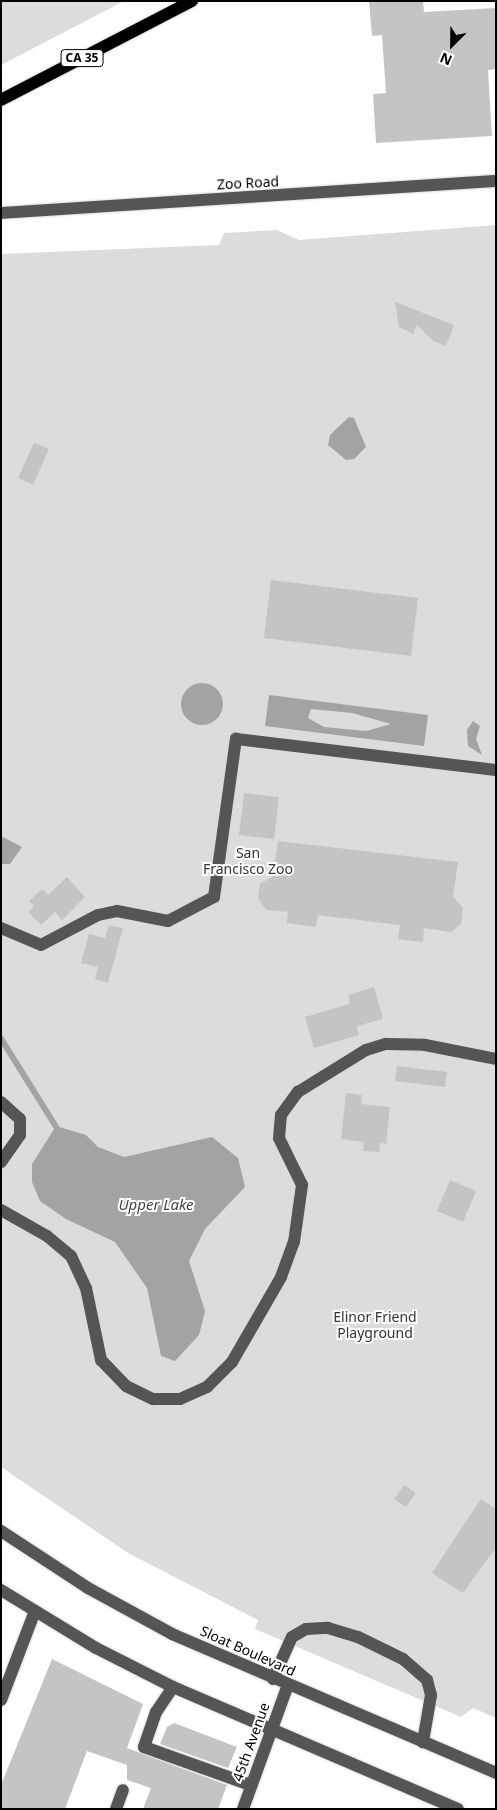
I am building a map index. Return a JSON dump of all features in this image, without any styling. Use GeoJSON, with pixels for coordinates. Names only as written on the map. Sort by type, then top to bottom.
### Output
{"type":"FeatureCollection","features":[{"type":"Feature","properties":{"kind":"main road","name":"CA 35"},"geometry":{"type":"LineString","coordinates":[[1,100],[192,1]]}},
{"type":"Feature","properties":{"kind":"street","name":"Zoo Road"},"geometry":{"type":"LineString","coordinates":[[1,213],[496,181]]}},
{"type":"Feature","properties":{"kind":"street"},"geometry":{"type":"LineString","coordinates":[[1,928],[41,945],[98,914],[117,912],[168,921],[214,897],[236,739],[496,770]]}},
{"type":"Feature","properties":{"kind":"street"},"geometry":{"type":"LineString","coordinates":[[1,1210],[47,1236],[71,1256],[86,1288],[101,1360],[107,1367],[126,1386],[153,1399],[180,1399],[208,1387],[232,1362],[272,1297],[288,1260],[302,1185],[279,1138],[281,1115],[298,1092],[358,1054],[386,1044],[425,1045],[496,1060]]}},
{"type":"Feature","properties":{"kind":"street"},"geometry":{"type":"LineString","coordinates":[[1,1102],[20,1119],[20,1135],[1,1162]]}},
{"type":"Feature","properties":{"kind":"street","name":"Sloat Boulevard"},"geometry":{"type":"LineString","coordinates":[[1,1531],[130,1612],[273,1679],[496,1773]]}},
{"type":"Feature","properties":{"kind":"street"},"geometry":{"type":"LineString","coordinates":[[1,1590],[35,1611],[173,1687],[458,1809]]}},
{"type":"Feature","properties":{"kind":"street"},"geometry":{"type":"LineString","coordinates":[[1,1700],[35,1611]]}},
{"type":"Feature","properties":{"kind":"street"},"geometry":{"type":"LineString","coordinates":[[273,1679],[292,1637],[306,1629],[328,1628],[358,1637],[403,1659],[427,1680],[431,1695],[423,1742]]}},
{"type":"Feature","properties":{"kind":"street","name":"45th Avenue"},"geometry":{"type":"LineString","coordinates":[[243,1809],[288,1685]]}},
{"type":"Feature","properties":{"kind":"street"},"geometry":{"type":"LineString","coordinates":[[173,1687],[156,1712],[144,1747],[251,1786]]}},
{"type":"Feature","properties":{"kind":"street"},"geometry":{"type":"LineString","coordinates":[[116,1809],[122,1790]]}},
{"type":"Feature","properties":{"kind":"green space"},"geometry":{"type":"Polygon","coordinates":[[[1,1],[124,1],[1,65],[1,1]]]}},
{"type":"Feature","properties":{"kind":"green space","name":"San Francisco Zoo"},"geometry":{"type":"Polygon","coordinates":[[[496,225],[496,1718],[473,1708],[461,1717],[255,1629],[258,1620],[128,1553],[1,1467],[1,254],[219,245],[224,233],[277,230],[299,240],[496,225]]]}},
{"type":"Feature","properties":{"kind":"water"},"geometry":{"type":"Polygon","coordinates":[[[349,417],[354,418],[366,447],[354,459],[346,460],[328,445],[330,435],[349,417]]]}},
{"type":"Feature","properties":{"kind":"water"},"geometry":{"type":"Polygon","coordinates":[[[198,683],[206,683],[217,689],[223,704],[217,719],[206,725],[198,725],[187,719],[181,708],[181,700],[187,689],[198,683]]]}},
{"type":"Feature","properties":{"kind":"water"},"geometry":{"type":"Polygon","coordinates":[[[269,695],[428,715],[424,746],[265,726],[269,695]],[[311,709],[308,718],[324,727],[366,731],[391,724],[352,713],[311,709]]]}},
{"type":"Feature","properties":{"kind":"water"},"geometry":{"type":"Polygon","coordinates":[[[473,721],[480,726],[476,739],[482,755],[468,746],[467,730],[473,721]]]}},
{"type":"Feature","properties":{"kind":"water"},"geometry":{"type":"Polygon","coordinates":[[[1,836],[22,847],[10,864],[1,864],[1,836]]]}},
{"type":"Feature","properties":{"kind":"water","name":"Upper Lake"},"geometry":{"type":"Polygon","coordinates":[[[56,1126],[86,1135],[98,1147],[124,1157],[212,1137],[238,1158],[245,1187],[205,1229],[189,1261],[205,1311],[199,1335],[175,1361],[161,1356],[147,1288],[115,1242],[66,1219],[40,1201],[32,1182],[32,1164],[56,1126]]]}},
{"type":"Feature","properties":{"kind":"building"},"geometry":{"type":"Polygon","coordinates":[[[369,1],[423,1],[424,12],[496,8],[496,69],[488,70],[492,136],[376,143],[373,94],[386,93],[382,35],[372,36],[369,1]]]}},
{"type":"Feature","properties":{"kind":"building"},"geometry":{"type":"Polygon","coordinates":[[[395,302],[454,325],[446,346],[433,341],[417,325],[413,334],[399,327],[395,302]]]}},
{"type":"Feature","properties":{"kind":"building"},"geometry":{"type":"Polygon","coordinates":[[[34,443],[49,449],[33,485],[18,478],[34,443]]]}},
{"type":"Feature","properties":{"kind":"building"},"geometry":{"type":"Polygon","coordinates":[[[271,580],[418,598],[411,656],[264,638],[271,580]]]}},
{"type":"Feature","properties":{"kind":"building"},"geometry":{"type":"Polygon","coordinates":[[[244,793],[279,797],[274,839],[239,835],[244,793]]]}},
{"type":"Feature","properties":{"kind":"building"},"geometry":{"type":"Polygon","coordinates":[[[278,841],[458,862],[453,896],[463,908],[461,924],[451,932],[424,928],[423,942],[398,939],[400,925],[318,915],[316,927],[287,923],[288,912],[266,910],[258,898],[260,884],[273,876],[278,841]]]}},
{"type":"Feature","properties":{"kind":"building"},"geometry":{"type":"Polygon","coordinates":[[[67,877],[85,897],[62,920],[55,912],[41,925],[28,912],[34,906],[29,901],[42,889],[48,895],[67,877]]]}},
{"type":"Feature","properties":{"kind":"building"},"geometry":{"type":"Polygon","coordinates":[[[109,925],[123,928],[108,983],[95,979],[98,967],[81,963],[89,934],[105,938],[109,925]]]}},
{"type":"Feature","properties":{"kind":"building"},"geometry":{"type":"Polygon","coordinates":[[[374,987],[383,1019],[357,1026],[359,1035],[314,1048],[305,1017],[349,1004],[349,995],[374,987]]]}},
{"type":"Feature","properties":{"kind":"building"},"geometry":{"type":"Polygon","coordinates":[[[397,1066],[447,1072],[445,1087],[395,1081],[397,1066]]]}},
{"type":"Feature","properties":{"kind":"building"},"geometry":{"type":"Polygon","coordinates":[[[346,1093],[362,1095],[361,1104],[390,1107],[386,1144],[380,1143],[379,1152],[363,1151],[364,1142],[341,1139],[346,1093]]]}},
{"type":"Feature","properties":{"kind":"building"},"geometry":{"type":"Polygon","coordinates":[[[450,1180],[476,1191],[463,1222],[437,1211],[450,1180]]]}},
{"type":"Feature","properties":{"kind":"building"},"geometry":{"type":"Polygon","coordinates":[[[404,1485],[416,1493],[406,1507],[394,1499],[404,1485]]]}},
{"type":"Feature","properties":{"kind":"building"},"geometry":{"type":"Polygon","coordinates":[[[481,1499],[496,1509],[496,1547],[463,1593],[432,1573],[481,1499]]]}},
{"type":"Feature","properties":{"kind":"building"},"geometry":{"type":"Polygon","coordinates":[[[52,1659],[143,1704],[127,1748],[227,1785],[218,1809],[143,1809],[151,1788],[127,1780],[127,1765],[87,1751],[65,1809],[1,1809],[1,1785],[52,1659]]]}},
{"type":"Feature","properties":{"kind":"building"},"geometry":{"type":"Polygon","coordinates":[[[174,1723],[237,1747],[228,1768],[160,1744],[167,1727],[174,1723]]]}},
{"type":"Feature","properties":{"kind":"waterway"},"geometry":{"type":"LineString","coordinates":[[1,1038],[56,1126]]}},
{"type":"Feature","properties":{"kind":"park label","name":"Elinor Friend Playground"},"geometry":{"type":"Point","coordinates":[375,1325]}}]}
